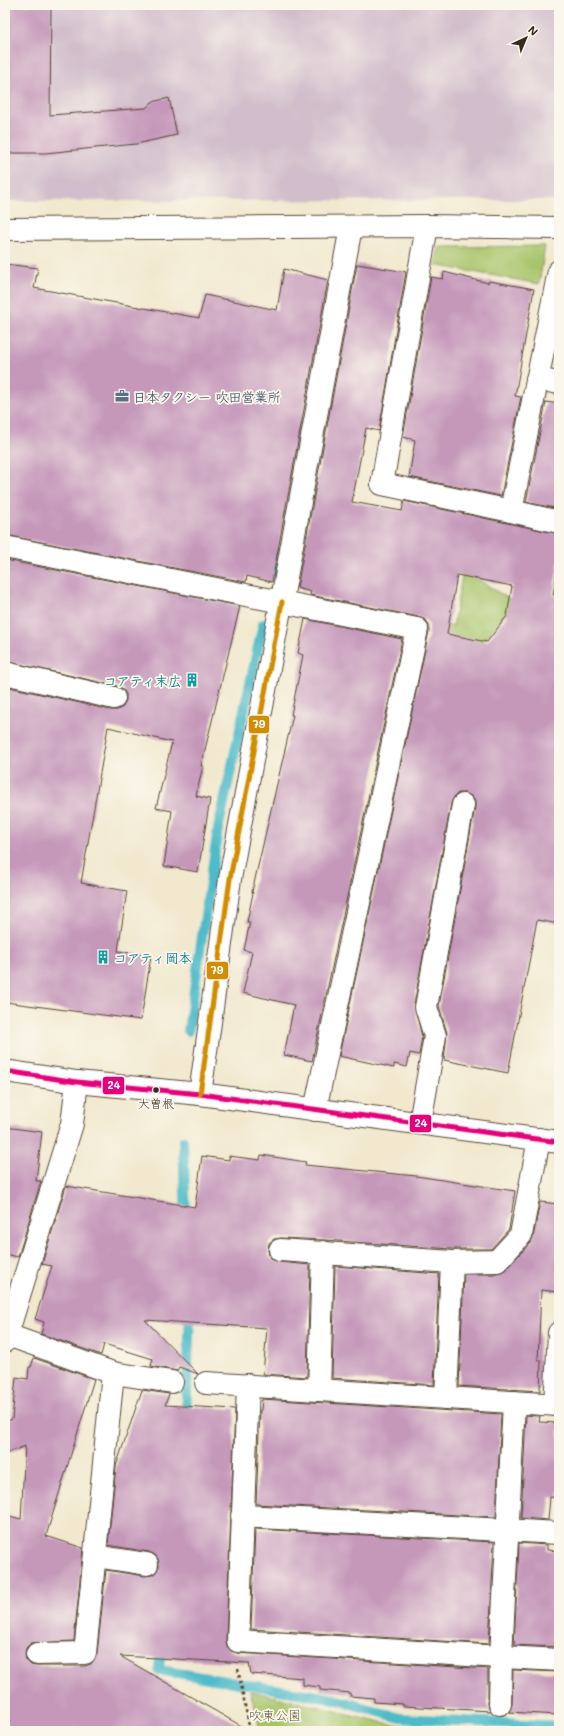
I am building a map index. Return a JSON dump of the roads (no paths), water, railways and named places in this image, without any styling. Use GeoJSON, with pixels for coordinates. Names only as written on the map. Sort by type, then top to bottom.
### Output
{"type":"FeatureCollection","features":[{"type":"Feature","properties":{"kind":"street"},"geometry":{"type":"LineString","coordinates":[[427,226],[382,484],[559,522]]}},
{"type":"Feature","properties":{"kind":"street"},"geometry":{"type":"LineString","coordinates":[[5,229],[427,226],[559,228]]}},
{"type":"Feature","properties":{"kind":"street"},"geometry":{"type":"LineString","coordinates":[[200,1094],[230,879],[351,227]]}},
{"type":"Feature","properties":{"kind":"street"},"geometry":{"type":"LineString","coordinates":[[511,511],[559,271]]}},
{"type":"Feature","properties":{"kind":"street"},"geometry":{"type":"LineString","coordinates":[[537,379],[559,383]]}},
{"type":"Feature","properties":{"kind":"street"},"geometry":{"type":"LineString","coordinates":[[5,547],[417,629],[315,1110]]}},
{"type":"Feature","properties":{"kind":"street"},"geometry":{"type":"LineString","coordinates":[[5,674],[114,698]]}},
{"type":"Feature","properties":{"kind":"street"},"geometry":{"type":"LineString","coordinates":[[420,1124],[435,1036],[426,1006],[463,805]]}},
{"type":"Feature","properties":{"kind":"street"},"geometry":{"type":"LineString","coordinates":[[5,1071],[77,1082],[200,1094],[549,1140],[521,1235],[497,1261],[452,1262],[280,1250]]}},
{"type":"Feature","properties":{"kind":"street"},"geometry":{"type":"LineString","coordinates":[[77,1082],[72,1124],[6,1336],[113,1373],[172,1382]]}},
{"type":"Feature","properties":{"kind":"street"},"geometry":{"type":"LineString","coordinates":[[319,1390],[323,1252]]}},
{"type":"Feature","properties":{"kind":"street"},"geometry":{"type":"LineString","coordinates":[[446,1398],[452,1262]]}},
{"type":"Feature","properties":{"kind":"street"},"geometry":{"type":"LineString","coordinates":[[206,1383],[557,1405],[559,1333]]}},
{"type":"Feature","properties":{"kind":"street"},"geometry":{"type":"LineString","coordinates":[[37,1654],[85,1653],[113,1373]]}},
{"type":"Feature","properties":{"kind":"street"},"geometry":{"type":"LineString","coordinates":[[248,1385],[238,1641],[559,1660]]}},
{"type":"Feature","properties":{"kind":"street"},"geometry":{"type":"LineString","coordinates":[[500,1704],[514,1402]]}},
{"type":"Feature","properties":{"kind":"street"},"geometry":{"type":"LineString","coordinates":[[242,1516],[559,1533]]}},
{"type":"Feature","properties":{"kind":"street"},"geometry":{"type":"LineString","coordinates":[[95,1556],[147,1564]]}},
{"type":"Feature","properties":{"kind":"waterway"},"geometry":{"type":"LineString","coordinates":[[275,573],[280,553]]}},
{"type":"Feature","properties":{"kind":"waterway"},"geometry":{"type":"LineString","coordinates":[[188,1031],[218,829],[263,624]]}},
{"type":"Feature","properties":{"kind":"waterway"},"geometry":{"type":"LineString","coordinates":[[183,1141],[186,1219]]}},
{"type":"Feature","properties":{"kind":"waterway"},"geometry":{"type":"LineString","coordinates":[[186,1419],[190,1311]]}},
{"type":"Feature","properties":{"kind":"waterway"},"geometry":{"type":"LineString","coordinates":[[161,1645],[159,1670],[335,1699],[400,1718],[559,1726]]}},
{"type":"Feature","properties":{"kind":"place","name":"日本タクシー 吹田営業所"},"geometry":{"type":"Point","coordinates":[122,396]}},
{"type":"Feature","properties":{"kind":"place","name":"コアティ末広"},"geometry":{"type":"Point","coordinates":[192,680]}},
{"type":"Feature","properties":{"kind":"place","name":"コアティ岡本"},"geometry":{"type":"Point","coordinates":[103,957]}},
{"type":"Feature","properties":{"kind":"place","name":"大曽根"},"geometry":{"type":"Point","coordinates":[156,1090]}},
{"type":"Feature","properties":{"kind":"park label","name":"吹東公園"},"geometry":{"type":"Point","coordinates":[275,1714]}}]}
